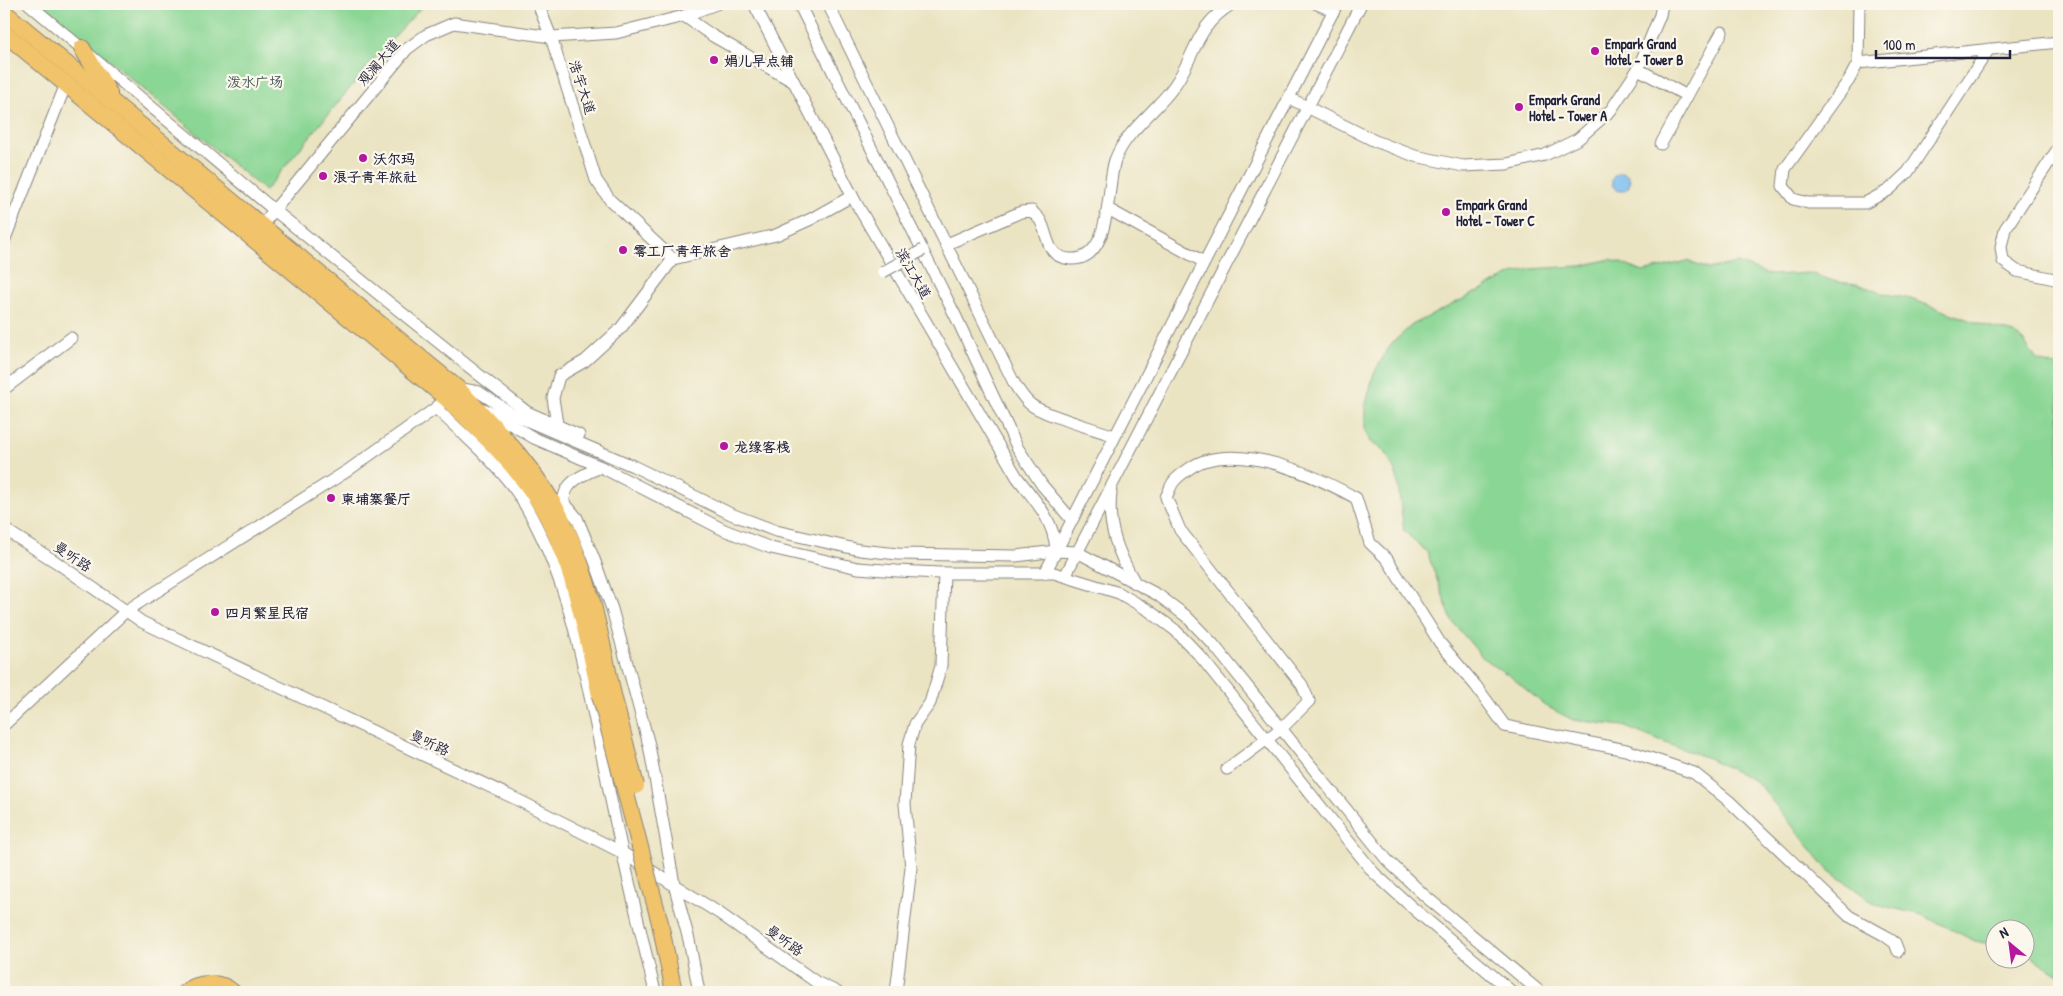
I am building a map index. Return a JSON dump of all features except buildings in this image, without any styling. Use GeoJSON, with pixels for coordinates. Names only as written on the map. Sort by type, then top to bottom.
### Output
{"type":"FeatureCollection","features":[{"type":"Feature","properties":{"kind":"highway"},"geometry":{"type":"LineString","coordinates":[[4,12],[366,312],[498,449],[530,488],[558,541],[607,695],[682,992]]}},
{"type":"Feature","properties":{"kind":"highway"},"geometry":{"type":"LineString","coordinates":[[4,33],[447,398],[476,408],[499,431],[539,482],[567,530],[592,599],[607,695]]}},
{"type":"Feature","properties":{"kind":"highway"},"geometry":{"type":"LineString","coordinates":[[82,48],[117,105]]}},
{"type":"Feature","properties":{"kind":"highway"},"geometry":{"type":"LineString","coordinates":[[665,923],[674,992]]}},
{"type":"Feature","properties":{"kind":"main road"},"geometry":{"type":"LineString","coordinates":[[184,992],[196,985],[207,983],[230,988],[234,992]]}},
{"type":"Feature","properties":{"kind":"street"},"geometry":{"type":"LineString","coordinates":[[29,4],[274,210],[527,412],[624,456],[633,466]]}},
{"type":"Feature","properties":{"kind":"street","name":"浩宇大道"},"geometry":{"type":"LineString","coordinates":[[538,4],[551,37],[596,180],[610,200],[673,259]]}},
{"type":"Feature","properties":{"kind":"street","name":"观澜大道"},"geometry":{"type":"LineString","coordinates":[[262,225],[407,49],[426,35],[454,23],[551,37],[616,33],[684,16],[716,4]]}},
{"type":"Feature","properties":{"kind":"street","name":"滨江大道"},"geometry":{"type":"LineString","coordinates":[[754,4],[852,196],[1017,478],[1048,518],[1055,534],[1056,551]]}},
{"type":"Feature","properties":{"kind":"street"},"geometry":{"type":"LineString","coordinates":[[799,4],[922,250],[1017,447],[1042,485],[1071,519]]}},
{"type":"Feature","properties":{"kind":"street"},"geometry":{"type":"LineString","coordinates":[[828,4],[1022,396],[1032,406],[1048,413],[1114,436]]}},
{"type":"Feature","properties":{"kind":"street"},"geometry":{"type":"LineString","coordinates":[[947,244],[1021,212],[1032,212],[1040,220],[1049,246],[1060,256],[1070,259],[1080,258],[1091,250],[1100,238],[1106,224],[1110,181],[1116,160],[1127,138],[1176,84],[1207,24],[1221,10],[1232,4]]}},
{"type":"Feature","properties":{"kind":"street"},"geometry":{"type":"LineString","coordinates":[[1045,573],[1071,519],[1335,8],[1318,4]]}},
{"type":"Feature","properties":{"kind":"street"},"geometry":{"type":"LineString","coordinates":[[1065,576],[1361,4]]}},
{"type":"Feature","properties":{"kind":"street"},"geometry":{"type":"LineString","coordinates":[[1289,98],[1375,142],[1415,156],[1463,166],[1507,164],[1545,155],[1578,139],[1611,110],[1638,69],[1660,15],[1662,4]]}},
{"type":"Feature","properties":{"kind":"street"},"geometry":{"type":"LineString","coordinates":[[1859,4],[1858,63],[1849,80],[1786,168],[1783,186],[1793,200],[1808,203],[1865,203],[1889,190],[1908,172],[1989,49]]}},
{"type":"Feature","properties":{"kind":"street"},"geometry":{"type":"LineString","coordinates":[[684,16],[713,36],[794,83]]}},
{"type":"Feature","properties":{"kind":"street"},"geometry":{"type":"LineString","coordinates":[[1661,144],[1722,32]]}},
{"type":"Feature","properties":{"kind":"street"},"geometry":{"type":"LineString","coordinates":[[1858,63],[2059,42]]}},
{"type":"Feature","properties":{"kind":"street"},"geometry":{"type":"LineString","coordinates":[[1638,69],[1687,96]]}},
{"type":"Feature","properties":{"kind":"street"},"geometry":{"type":"LineString","coordinates":[[4,242],[66,84]]}},
{"type":"Feature","properties":{"kind":"street"},"geometry":{"type":"LineString","coordinates":[[2059,147],[2005,229],[2001,247],[2003,261],[2017,271],[2059,280]]}},
{"type":"Feature","properties":{"kind":"street"},"geometry":{"type":"LineString","coordinates":[[557,424],[554,398],[555,383],[559,376],[585,361],[621,328],[673,259],[776,235],[811,219],[852,196]]}},
{"type":"Feature","properties":{"kind":"street"},"geometry":{"type":"LineString","coordinates":[[1108,209],[1204,262]]}},
{"type":"Feature","properties":{"kind":"street"},"geometry":{"type":"LineString","coordinates":[[883,272],[922,250]]}},
{"type":"Feature","properties":{"kind":"street"},"geometry":{"type":"LineString","coordinates":[[366,312],[380,296]]}},
{"type":"Feature","properties":{"kind":"street"},"geometry":{"type":"LineString","coordinates":[[4,389],[71,338]]}},
{"type":"Feature","properties":{"kind":"street"},"geometry":{"type":"LineString","coordinates":[[4,725],[126,611],[344,473],[447,398],[479,392],[514,415],[633,466],[731,514],[776,531],[860,550],[940,556],[1016,556],[1056,551],[1077,552],[1158,595],[1193,623],[1213,644],[1387,860],[1425,896],[1540,992]]}},
{"type":"Feature","properties":{"kind":"street"},"geometry":{"type":"LineString","coordinates":[[447,398],[525,504],[542,534],[561,585],[582,658],[621,852],[656,992]]}},
{"type":"Feature","properties":{"kind":"street"},"geometry":{"type":"LineString","coordinates":[[476,408],[490,412],[534,438],[601,468],[724,530],[780,550],[858,568],[944,573],[1045,573],[1065,576],[1119,593],[1148,610],[1175,630],[1200,656],[1374,872],[1414,909],[1512,992]]}},
{"type":"Feature","properties":{"kind":"street"},"geometry":{"type":"LineString","coordinates":[[1227,769],[1282,728],[1309,701],[1302,685],[1180,530],[1166,497],[1175,481],[1202,461],[1240,457],[1277,464],[1328,483],[1356,498],[1370,543],[1387,559],[1440,643],[1476,686],[1505,726],[1626,750],[1694,773],[1729,801],[1849,916],[1884,935],[1895,943],[1898,951]]}},
{"type":"Feature","properties":{"kind":"street"},"geometry":{"type":"LineString","coordinates":[[567,530],[562,500],[567,490],[578,476],[601,468]]}},
{"type":"Feature","properties":{"kind":"street"},"geometry":{"type":"LineString","coordinates":[[1112,485],[1109,506],[1116,548],[1135,582]]}},
{"type":"Feature","properties":{"kind":"street"},"geometry":{"type":"LineString","coordinates":[[677,507],[685,491]]}},
{"type":"Feature","properties":{"kind":"street"},"geometry":{"type":"LineString","coordinates":[[562,500],[577,518],[612,609],[649,745],[674,884],[689,940],[699,992]]}},
{"type":"Feature","properties":{"kind":"street","name":"曼听路"},"geometry":{"type":"LineString","coordinates":[[4,529],[56,562],[142,622],[518,800],[621,852],[756,938],[816,982],[837,992]]}},
{"type":"Feature","properties":{"kind":"street"},"geometry":{"type":"LineString","coordinates":[[896,992],[911,868],[905,804],[909,744],[915,724],[930,703],[941,666],[944,573]]}},
{"type":"Feature","properties":{"kind":"green space","name":"泼水广场"},"geometry":{"type":"Polygon","coordinates":[[[42,4],[424,4],[369,65],[265,191],[42,4]]]}},
{"type":"Feature","properties":{"kind":"green space"},"geometry":{"type":"Polygon","coordinates":[[[1611,259],[1643,272],[1687,261],[1708,269],[1737,263],[1771,275],[1810,273],[1837,282],[1858,284],[1881,293],[1911,299],[1983,325],[2015,333],[2037,360],[2059,366],[2059,975],[2036,960],[2036,918],[1986,918],[1986,943],[1975,941],[1922,915],[1876,904],[1828,870],[1757,782],[1708,758],[1623,726],[1573,720],[1546,706],[1510,676],[1484,659],[1452,621],[1427,552],[1404,531],[1397,476],[1385,451],[1370,442],[1365,429],[1365,407],[1374,373],[1391,344],[1412,325],[1512,274],[1530,269],[1581,266],[1611,259]]]}},
{"type":"Feature","properties":{"kind":"water"},"geometry":{"type":"Polygon","coordinates":[[[1617,173],[1625,173],[1630,178],[1628,189],[1617,191],[1612,186],[1612,178],[1617,173]]]}},
{"type":"Feature","properties":{"kind":"place","name":"Empark Grand Hotel - Tower B"},"geometry":{"type":"Point","coordinates":[1595,51]}},
{"type":"Feature","properties":{"kind":"place","name":"娟儿早点铺"},"geometry":{"type":"Point","coordinates":[714,60]}},
{"type":"Feature","properties":{"kind":"place","name":"Empark Grand Hotel - Tower A"},"geometry":{"type":"Point","coordinates":[1519,107]}},
{"type":"Feature","properties":{"kind":"place","name":"沃尔玛"},"geometry":{"type":"Point","coordinates":[363,158]}},
{"type":"Feature","properties":{"kind":"place","name":"浪子青年旅社"},"geometry":{"type":"Point","coordinates":[323,176]}},
{"type":"Feature","properties":{"kind":"place","name":"Empark Grand Hotel - Tower C"},"geometry":{"type":"Point","coordinates":[1446,212]}},
{"type":"Feature","properties":{"kind":"place","name":"零工厂青年旅舍"},"geometry":{"type":"Point","coordinates":[623,250]}},
{"type":"Feature","properties":{"kind":"place","name":"龙缘客栈"},"geometry":{"type":"Point","coordinates":[724,446]}},
{"type":"Feature","properties":{"kind":"place","name":"柬埔寨餐厅"},"geometry":{"type":"Point","coordinates":[331,498]}},
{"type":"Feature","properties":{"kind":"place","name":"四月繁星民宿"},"geometry":{"type":"Point","coordinates":[215,612]}}]}
